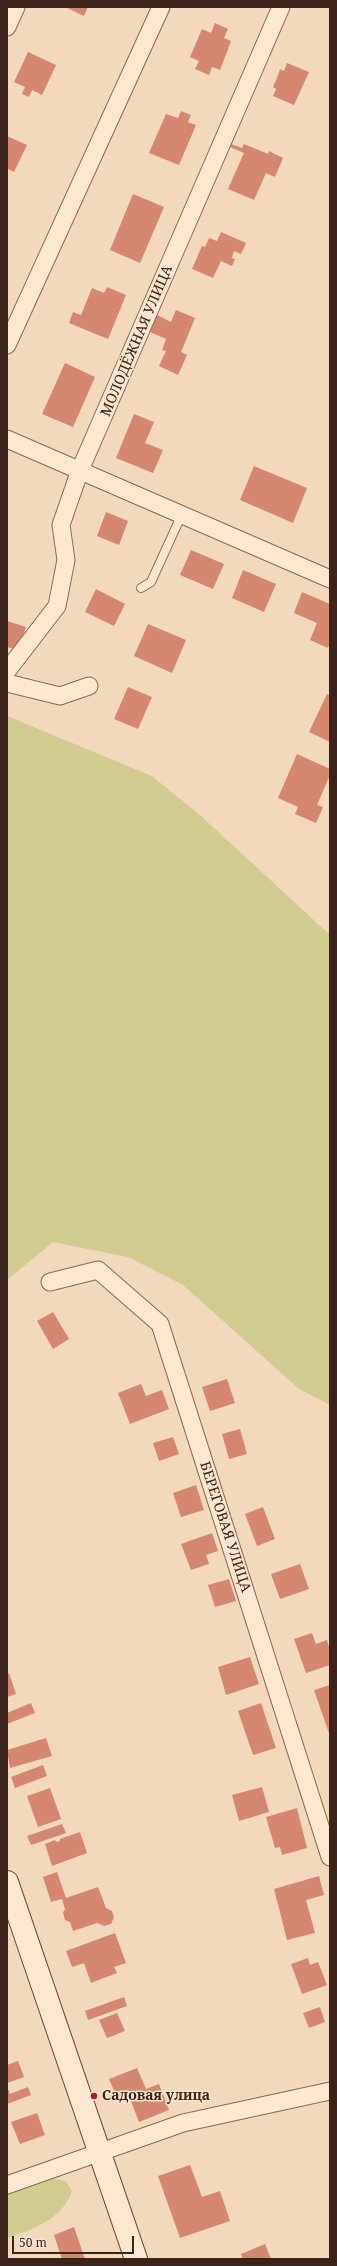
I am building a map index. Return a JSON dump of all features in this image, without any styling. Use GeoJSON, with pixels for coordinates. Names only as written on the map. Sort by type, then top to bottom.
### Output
{"type":"FeatureCollection","features":[{"type":"Feature","properties":{"kind":"street"},"geometry":{"type":"LineString","coordinates":[[7,27],[16,7]]}},
{"type":"Feature","properties":{"kind":"street"},"geometry":{"type":"LineString","coordinates":[[7,345],[161,7]]}},
{"type":"Feature","properties":{"kind":"street","name":"МОЛОДЁЖНАЯ УЛИЦА"},"geometry":{"type":"LineString","coordinates":[[7,671],[57,606],[66,560],[61,524],[80,470],[281,7]]}},
{"type":"Feature","properties":{"kind":"street"},"geometry":{"type":"LineString","coordinates":[[7,439],[330,579]]}},
{"type":"Feature","properties":{"kind":"street"},"geometry":{"type":"LineString","coordinates":[[7,683],[60,696],[89,686]]}},
{"type":"Feature","properties":{"kind":"street","name":"БЕРЕГОВАЯ УЛИЦА"},"geometry":{"type":"LineString","coordinates":[[50,1282],[98,1270],[160,1324],[330,1857]]}},
{"type":"Feature","properties":{"kind":"street"},"geometry":{"type":"LineString","coordinates":[[7,1882],[17,1922],[100,2152],[136,2259]]}},
{"type":"Feature","properties":{"kind":"street"},"geometry":{"type":"LineString","coordinates":[[7,2185],[183,2123],[330,2090]]}},
{"type":"Feature","properties":{"kind":"lane"},"geometry":{"type":"LineString","coordinates":[[141,588],[151,582],[182,514]]}},
{"type":"Feature","properties":{"kind":"shaded area"},"geometry":{"type":"Polygon","coordinates":[[[7,716],[152,776],[201,816],[330,935],[330,1405],[299,1389],[183,1285],[128,1257],[53,1242],[7,1280],[7,716]]]}},
{"type":"Feature","properties":{"kind":"shaded area"},"geometry":{"type":"Polygon","coordinates":[[[44,2177],[66,2181],[72,2191],[68,2201],[62,2209],[46,2222],[7,2238],[7,2191],[44,2177]]]}},
{"type":"Feature","properties":{"kind":"building"},"geometry":{"type":"Polygon","coordinates":[[[65,7],[88,7],[84,16],[65,7]]]}},
{"type":"Feature","properties":{"kind":"building"},"geometry":{"type":"Polygon","coordinates":[[[215,23],[228,29],[224,38],[231,41],[220,70],[212,67],[209,75],[195,69],[199,61],[190,57],[202,29],[211,33],[215,23]]]}},
{"type":"Feature","properties":{"kind":"building"},"geometry":{"type":"Polygon","coordinates":[[[28,52],[56,65],[42,95],[32,90],[29,97],[22,94],[25,87],[14,82],[28,52]]]}},
{"type":"Feature","properties":{"kind":"building"},"geometry":{"type":"Polygon","coordinates":[[[287,63],[309,72],[294,105],[273,96],[276,89],[273,87],[280,69],[284,71],[287,63]]]}},
{"type":"Feature","properties":{"kind":"building"},"geometry":{"type":"Polygon","coordinates":[[[181,111],[191,115],[188,122],[196,125],[179,165],[149,153],[166,114],[178,118],[181,111]]]}},
{"type":"Feature","properties":{"kind":"building"},"geometry":{"type":"Polygon","coordinates":[[[7,136],[27,145],[14,172],[8,169],[7,172],[7,136]]]}},
{"type":"Feature","properties":{"kind":"building"},"geometry":{"type":"Polygon","coordinates":[[[231,144],[242,148],[244,144],[268,154],[269,151],[283,158],[275,177],[266,173],[254,200],[228,189],[244,153],[230,147],[231,144]]]}},
{"type":"Feature","properties":{"kind":"building"},"geometry":{"type":"Polygon","coordinates":[[[133,194],[164,207],[140,263],[110,250],[133,194]]]}},
{"type":"Feature","properties":{"kind":"building"},"geometry":{"type":"Polygon","coordinates":[[[221,232],[246,243],[241,254],[234,251],[232,258],[235,259],[232,266],[221,261],[213,278],[192,269],[202,246],[205,247],[209,238],[217,241],[221,232]]]}},
{"type":"Feature","properties":{"kind":"building"},"geometry":{"type":"Polygon","coordinates":[[[107,287],[126,295],[108,339],[69,323],[73,312],[81,315],[92,288],[104,293],[107,287]]]}},
{"type":"Feature","properties":{"kind":"building"},"geometry":{"type":"Polygon","coordinates":[[[176,310],[195,318],[181,352],[187,355],[178,375],[159,366],[166,351],[162,350],[166,339],[150,332],[157,315],[171,322],[176,310]]]}},
{"type":"Feature","properties":{"kind":"building"},"geometry":{"type":"Polygon","coordinates":[[[65,363],[95,377],[73,427],[42,414],[65,363]]]}},
{"type":"Feature","properties":{"kind":"building"},"geometry":{"type":"Polygon","coordinates":[[[134,414],[154,422],[145,443],[163,450],[153,473],[116,458],[134,414]]]}},
{"type":"Feature","properties":{"kind":"building"},"geometry":{"type":"Polygon","coordinates":[[[254,466],[307,488],[293,523],[240,500],[254,466]]]}},
{"type":"Feature","properties":{"kind":"building"},"geometry":{"type":"Polygon","coordinates":[[[106,512],[128,521],[119,545],[97,536],[106,512]]]}},
{"type":"Feature","properties":{"kind":"building"},"geometry":{"type":"Polygon","coordinates":[[[191,550],[224,564],[213,589],[180,575],[191,550]]]}},
{"type":"Feature","properties":{"kind":"building"},"geometry":{"type":"Polygon","coordinates":[[[243,570],[276,584],[264,612],[232,598],[243,570]]]}},
{"type":"Feature","properties":{"kind":"building"},"geometry":{"type":"Polygon","coordinates":[[[96,589],[125,604],[114,626],[85,612],[96,589]]]}},
{"type":"Feature","properties":{"kind":"building"},"geometry":{"type":"Polygon","coordinates":[[[302,592],[330,604],[330,643],[328,648],[310,640],[317,623],[294,613],[302,592]]]}},
{"type":"Feature","properties":{"kind":"building"},"geometry":{"type":"Polygon","coordinates":[[[7,621],[26,627],[18,650],[7,647],[7,621]]]}},
{"type":"Feature","properties":{"kind":"building"},"geometry":{"type":"Polygon","coordinates":[[[148,624],[186,640],[172,673],[134,656],[148,624]]]}},
{"type":"Feature","properties":{"kind":"building"},"geometry":{"type":"Polygon","coordinates":[[[128,687],[152,697],[138,729],[114,719],[128,687]]]}},
{"type":"Feature","properties":{"kind":"building"},"geometry":{"type":"Polygon","coordinates":[[[327,694],[330,696],[330,742],[309,732],[327,694]]]}},
{"type":"Feature","properties":{"kind":"building"},"geometry":{"type":"Polygon","coordinates":[[[297,754],[330,769],[330,775],[317,805],[323,807],[316,823],[295,814],[298,807],[278,798],[297,754]]]}},
{"type":"Feature","properties":{"kind":"building"},"geometry":{"type":"Polygon","coordinates":[[[53,1312],[69,1339],[53,1349],[37,1321],[53,1312]]]}},
{"type":"Feature","properties":{"kind":"building"},"geometry":{"type":"Polygon","coordinates":[[[227,1379],[235,1403],[210,1411],[202,1387],[227,1379]]]}},
{"type":"Feature","properties":{"kind":"building"},"geometry":{"type":"Polygon","coordinates":[[[141,1384],[146,1396],[162,1390],[169,1409],[130,1424],[118,1393],[141,1384]]]}},
{"type":"Feature","properties":{"kind":"building"},"geometry":{"type":"Polygon","coordinates":[[[240,1429],[247,1454],[229,1459],[222,1434],[240,1429]]]}},
{"type":"Feature","properties":{"kind":"building"},"geometry":{"type":"Polygon","coordinates":[[[173,1437],[179,1454],[159,1461],[153,1443],[173,1437]]]}},
{"type":"Feature","properties":{"kind":"building"},"geometry":{"type":"Polygon","coordinates":[[[196,1485],[204,1510],[181,1517],[173,1493],[196,1485]]]}},
{"type":"Feature","properties":{"kind":"building"},"geometry":{"type":"Polygon","coordinates":[[[263,1507],[275,1539],[257,1546],[245,1514],[263,1507]]]}},
{"type":"Feature","properties":{"kind":"building"},"geometry":{"type":"Polygon","coordinates":[[[212,1533],[218,1551],[206,1555],[209,1564],[191,1570],[181,1544],[212,1533]]]}},
{"type":"Feature","properties":{"kind":"building"},"geometry":{"type":"Polygon","coordinates":[[[300,1564],[309,1589],[280,1599],[271,1574],[300,1564]]]}},
{"type":"Feature","properties":{"kind":"building"},"geometry":{"type":"Polygon","coordinates":[[[229,1579],[236,1601],[215,1607],[208,1585],[229,1579]]]}},
{"type":"Feature","properties":{"kind":"building"},"geometry":{"type":"Polygon","coordinates":[[[312,1633],[316,1644],[327,1640],[330,1650],[330,1665],[306,1673],[294,1639],[312,1633]]]}},
{"type":"Feature","properties":{"kind":"building"},"geometry":{"type":"Polygon","coordinates":[[[250,1657],[259,1684],[226,1695],[218,1667],[250,1657]]]}},
{"type":"Feature","properties":{"kind":"building"},"geometry":{"type":"Polygon","coordinates":[[[9,1673],[16,1694],[7,1697],[7,1674],[9,1673]]]}},
{"type":"Feature","properties":{"kind":"building"},"geometry":{"type":"Polygon","coordinates":[[[330,1685],[330,1736],[314,1690],[330,1685]]]}},
{"type":"Feature","properties":{"kind":"building"},"geometry":{"type":"Polygon","coordinates":[[[31,1703],[35,1713],[7,1724],[7,1713],[31,1703]]]}},
{"type":"Feature","properties":{"kind":"building"},"geometry":{"type":"Polygon","coordinates":[[[261,1703],[276,1748],[253,1755],[238,1711],[261,1703]]]}},
{"type":"Feature","properties":{"kind":"building"},"geometry":{"type":"Polygon","coordinates":[[[46,1738],[52,1756],[10,1768],[7,1750],[46,1738]]]}},
{"type":"Feature","properties":{"kind":"building"},"geometry":{"type":"Polygon","coordinates":[[[43,1765],[47,1776],[15,1788],[11,1777],[43,1765]]]}},
{"type":"Feature","properties":{"kind":"building"},"geometry":{"type":"Polygon","coordinates":[[[262,1787],[269,1812],[239,1821],[232,1795],[262,1787]]]}},
{"type":"Feature","properties":{"kind":"building"},"geometry":{"type":"Polygon","coordinates":[[[50,1788],[61,1819],[38,1827],[27,1796],[50,1788]]]}},
{"type":"Feature","properties":{"kind":"building"},"geometry":{"type":"Polygon","coordinates":[[[297,1808],[307,1848],[282,1855],[280,1847],[275,1848],[266,1817],[297,1808]]]}},
{"type":"Feature","properties":{"kind":"building"},"geometry":{"type":"Polygon","coordinates":[[[62,1824],[66,1833],[31,1845],[27,1836],[62,1824]]]}},
{"type":"Feature","properties":{"kind":"building"},"geometry":{"type":"Polygon","coordinates":[[[80,1832],[87,1853],[52,1866],[45,1844],[55,1840],[56,1842],[60,1841],[60,1839],[80,1832]]]}},
{"type":"Feature","properties":{"kind":"building"},"geometry":{"type":"Polygon","coordinates":[[[57,1872],[66,1898],[98,1887],[106,1908],[112,1911],[114,1917],[111,1924],[104,1926],[97,1923],[73,1931],[70,1922],[65,1920],[63,1913],[65,1909],[62,1899],[51,1902],[43,1877],[57,1872]]]}},
{"type":"Feature","properties":{"kind":"building"},"geometry":{"type":"Polygon","coordinates":[[[319,1876],[324,1895],[306,1900],[315,1933],[287,1940],[274,1889],[319,1876]]]}},
{"type":"Feature","properties":{"kind":"building"},"geometry":{"type":"Polygon","coordinates":[[[115,1933],[126,1963],[114,1967],[117,1973],[91,1983],[84,1963],[72,1967],[66,1951],[115,1933]]]}},
{"type":"Feature","properties":{"kind":"building"},"geometry":{"type":"Polygon","coordinates":[[[308,1958],[310,1965],[318,1962],[327,1985],[302,1994],[291,1964],[308,1958]]]}},
{"type":"Feature","properties":{"kind":"building"},"geometry":{"type":"Polygon","coordinates":[[[124,1997],[127,2006],[88,2020],[85,2011],[124,1997]]]}},
{"type":"Feature","properties":{"kind":"building"},"geometry":{"type":"Polygon","coordinates":[[[320,2007],[325,2022],[309,2028],[303,2013],[320,2007]]]}},
{"type":"Feature","properties":{"kind":"building"},"geometry":{"type":"Polygon","coordinates":[[[117,2013],[125,2031],[107,2038],[99,2020],[117,2013]]]}},
{"type":"Feature","properties":{"kind":"building"},"geometry":{"type":"Polygon","coordinates":[[[18,2061],[24,2077],[7,2083],[7,2065],[18,2061]]]}},
{"type":"Feature","properties":{"kind":"building"},"geometry":{"type":"Polygon","coordinates":[[[137,2068],[146,2089],[159,2084],[169,2110],[139,2122],[129,2096],[118,2100],[109,2079],[137,2068]]]}},
{"type":"Feature","properties":{"kind":"building"},"geometry":{"type":"Polygon","coordinates":[[[7,2086],[10,2094],[28,2087],[31,2095],[7,2104],[7,2086]]]}},
{"type":"Feature","properties":{"kind":"building"},"geometry":{"type":"Polygon","coordinates":[[[37,2113],[45,2135],[20,2144],[11,2122],[37,2113]]]}},
{"type":"Feature","properties":{"kind":"building"},"geometry":{"type":"Polygon","coordinates":[[[190,2165],[202,2197],[220,2191],[230,2221],[180,2238],[158,2176],[190,2165]]]}},
{"type":"Feature","properties":{"kind":"building"},"geometry":{"type":"Polygon","coordinates":[[[74,2227],[85,2259],[62,2259],[54,2235],[74,2227]]]}},
{"type":"Feature","properties":{"kind":"building"},"geometry":{"type":"Polygon","coordinates":[[[265,2244],[271,2259],[243,2259],[241,2254],[265,2244]]]}},
{"type":"Feature","properties":{"kind":"place","name":"Садовая улица"},"geometry":{"type":"Point","coordinates":[94,2096]}}]}
